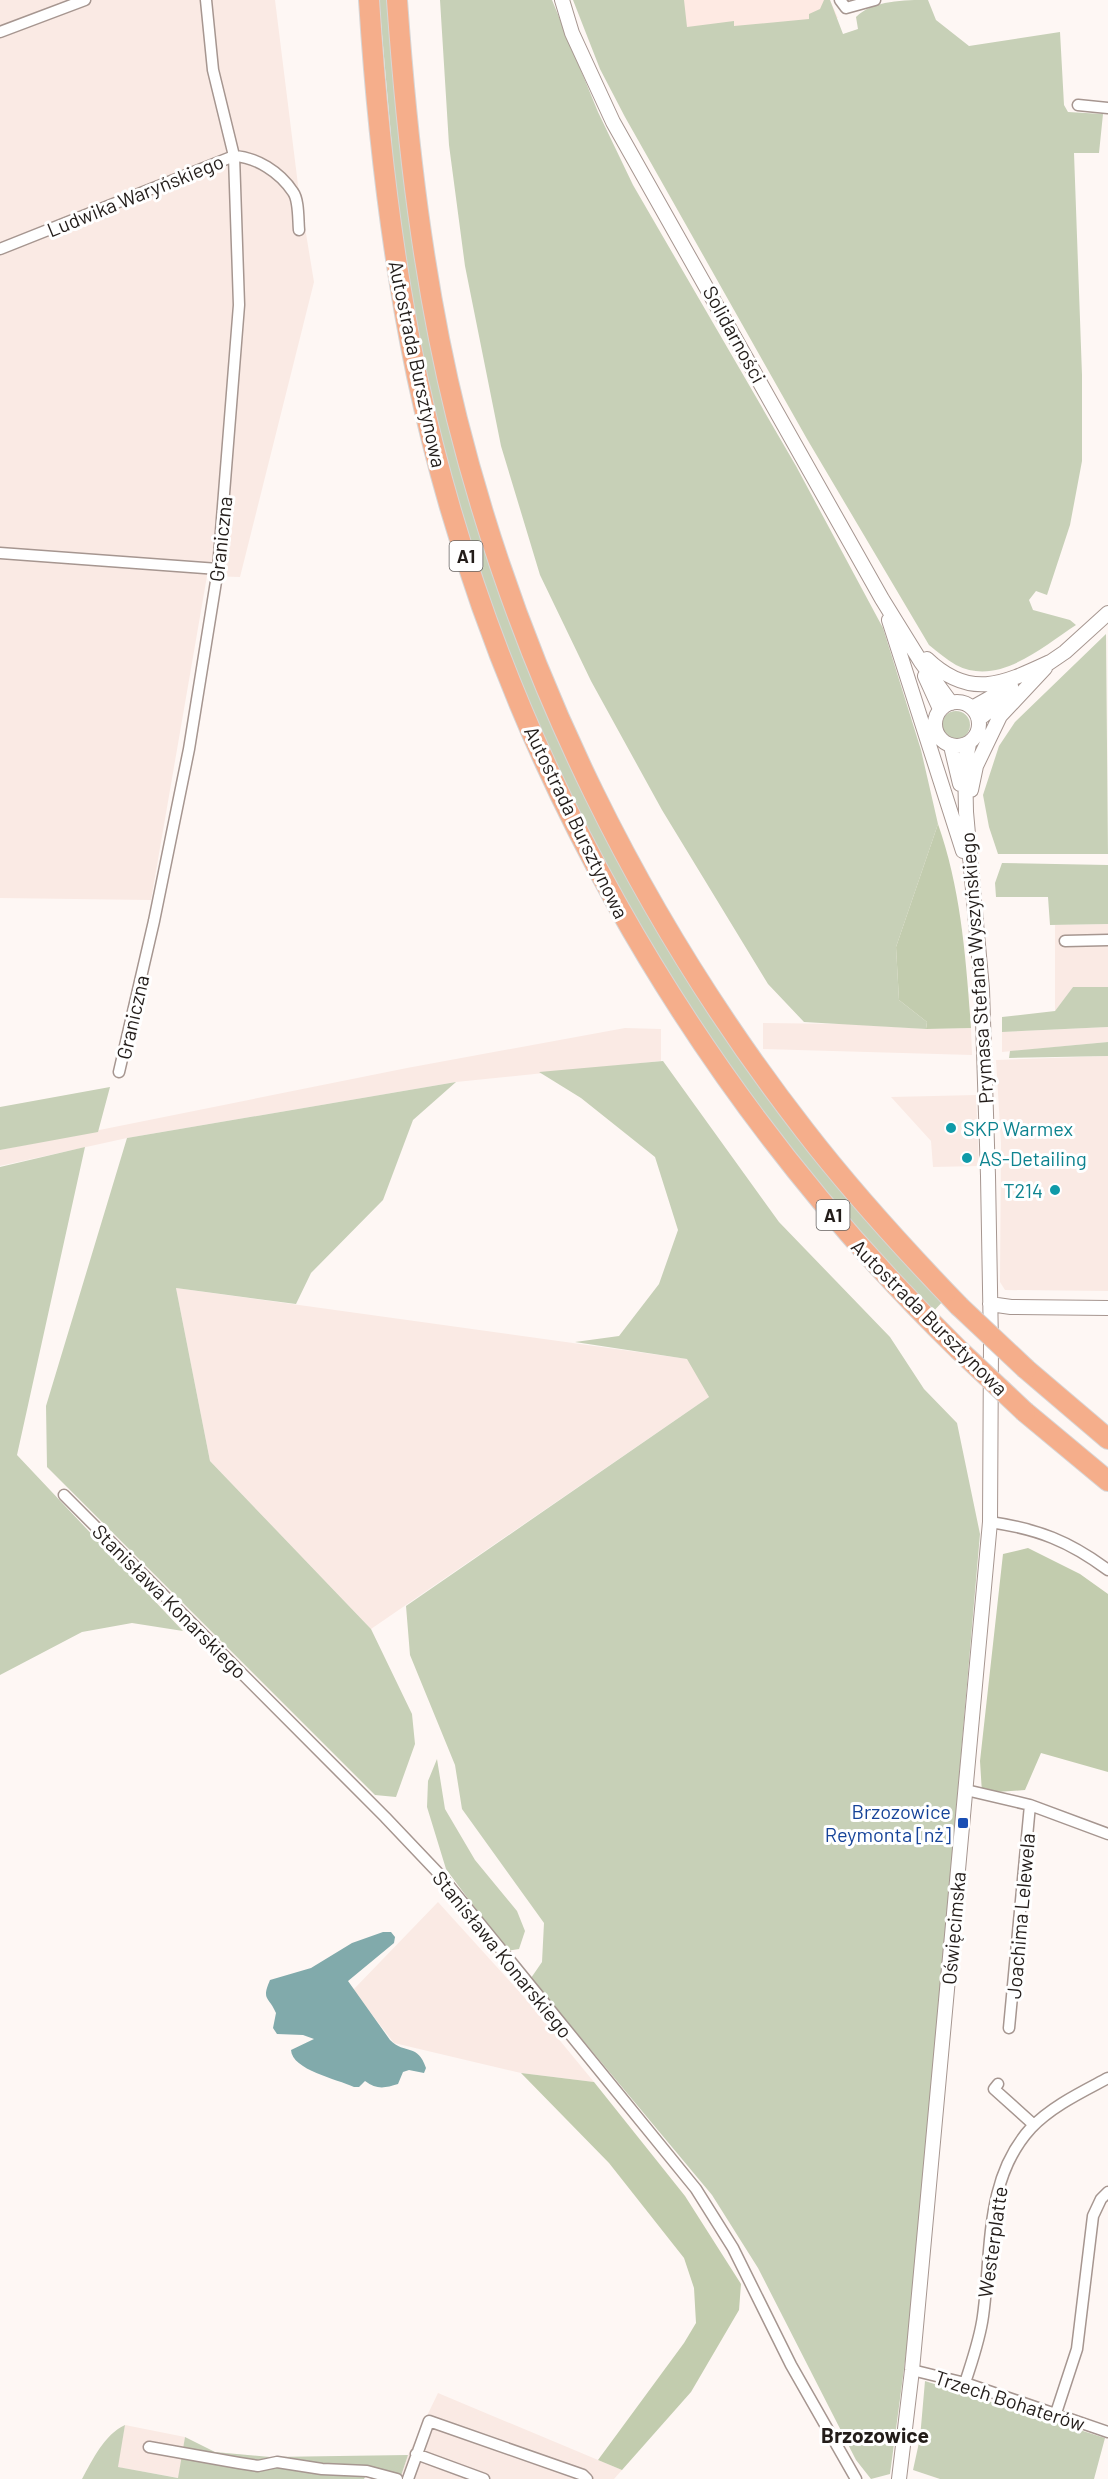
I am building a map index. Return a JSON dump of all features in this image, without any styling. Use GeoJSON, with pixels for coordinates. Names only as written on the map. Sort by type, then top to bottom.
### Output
{"type":"FeatureCollection","features":[{"type":"Feature","properties":{"kind":"highway","name":"Autostrada Bursztynowa"},"geometry":{"type":"LineString","coordinates":[[369,0],[381,152],[395,255],[417,375],[450,505],[488,624],[531,731],[605,883],[669,993],[719,1069],[794,1169],[853,1239],[959,1350],[1025,1412],[1108,1481]]}},
{"type":"Feature","properties":{"kind":"highway","name":"Autostrada Bursztynowa"},"geometry":{"type":"LineString","coordinates":[[397,0],[406,112],[426,267],[456,417],[483,513],[526,639],[582,769],[639,879],[694,972],[753,1061],[836,1170],[959,1306],[1026,1369],[1108,1439]]}},
{"type":"Feature","properties":{"kind":"street"},"geometry":{"type":"LineString","coordinates":[[0,32],[85,0]]}},
{"type":"Feature","properties":{"kind":"street","name":"Graniczna"},"geometry":{"type":"LineString","coordinates":[[119,1072],[153,927],[189,749],[218,569],[239,305],[234,156],[213,70],[206,0]]}},
{"type":"Feature","properties":{"kind":"street","name":"Solidarności"},"geometry":{"type":"LineString","coordinates":[[562,0],[572,33],[613,122],[945,706]]}},
{"type":"Feature","properties":{"kind":"street"},"geometry":{"type":"LineString","coordinates":[[843,4],[875,0]]}},
{"type":"Feature","properties":{"kind":"street"},"geometry":{"type":"LineString","coordinates":[[1078,105],[1108,108]]}},
{"type":"Feature","properties":{"kind":"street","name":"Ludwika Waryńskiego"},"geometry":{"type":"LineString","coordinates":[[0,249],[234,156],[247,156],[261,161],[294,193],[299,230]]}},
{"type":"Feature","properties":{"kind":"street"},"geometry":{"type":"LineString","coordinates":[[0,553],[218,569]]}},
{"type":"Feature","properties":{"kind":"street"},"geometry":{"type":"LineString","coordinates":[[882,598],[972,883]]}},
{"type":"Feature","properties":{"kind":"street"},"geometry":{"type":"LineString","coordinates":[[976,714],[1050,662],[1108,613]]}},
{"type":"Feature","properties":{"kind":"street"},"geometry":{"type":"LineString","coordinates":[[897,623],[938,669],[975,685],[997,685],[1011,681],[1050,662]]}},
{"type":"Feature","properties":{"kind":"street"},"geometry":{"type":"LineString","coordinates":[[966,812],[976,766],[1000,716],[1050,662]]}},
{"type":"Feature","properties":{"kind":"street"},"geometry":{"type":"LineString","coordinates":[[964,703],[976,714],[978,733],[969,744],[951,746],[944,743],[935,731],[934,723],[945,706],[964,703]]}},
{"type":"Feature","properties":{"kind":"street","name":"Prymasa Stefana Wyszyńskiego"},"geometry":{"type":"LineString","coordinates":[[969,744],[966,753],[966,812],[982,989],[990,1304]]}},
{"type":"Feature","properties":{"kind":"street","name":"Prymasa Stefana Wyszyńskiego"},"geometry":{"type":"LineString","coordinates":[[951,746],[966,812]]}},
{"type":"Feature","properties":{"kind":"street"},"geometry":{"type":"LineString","coordinates":[[1065,941],[1108,940]]}},
{"type":"Feature","properties":{"kind":"street"},"geometry":{"type":"LineString","coordinates":[[990,1304],[1011,1307],[1108,1308]]}},
{"type":"Feature","properties":{"kind":"street","name":"Oświęcimska"},"geometry":{"type":"LineString","coordinates":[[899,2479],[912,2370],[990,1522],[990,1304]]}},
{"type":"Feature","properties":{"kind":"street","name":"Stanisława Konarskiego"},"geometry":{"type":"LineString","coordinates":[[64,1495],[442,1877],[696,2189],[733,2248],[790,2365],[856,2479]]}},
{"type":"Feature","properties":{"kind":"street"},"geometry":{"type":"LineString","coordinates":[[990,1522],[1024,1527],[1062,1540],[1108,1570]]}},
{"type":"Feature","properties":{"kind":"street"},"geometry":{"type":"LineString","coordinates":[[966,1790],[1030,1804],[1108,1834]]}},
{"type":"Feature","properties":{"kind":"street","name":"Joachima Lelewela"},"geometry":{"type":"LineString","coordinates":[[1009,2028],[1030,1804]]}},
{"type":"Feature","properties":{"kind":"street","name":"Westerplatte"},"geometry":{"type":"LineString","coordinates":[[965,2383],[983,2317],[995,2203],[1001,2177],[1020,2142],[1034,2126],[1071,2098],[1108,2078]]}},
{"type":"Feature","properties":{"kind":"street"},"geometry":{"type":"LineString","coordinates":[[998,2084],[994,2089],[1034,2126]]}},
{"type":"Feature","properties":{"kind":"street"},"geometry":{"type":"LineString","coordinates":[[1056,2413],[1077,2349],[1094,2216],[1101,2199],[1108,2192]]}},
{"type":"Feature","properties":{"kind":"street","name":"Trzech Bohaterów"},"geometry":{"type":"LineString","coordinates":[[912,2370],[965,2383],[1108,2432]]}},
{"type":"Feature","properties":{"kind":"street"},"geometry":{"type":"LineString","coordinates":[[408,2479],[429,2421],[583,2475],[587,2479]]}},
{"type":"Feature","properties":{"kind":"street"},"geometry":{"type":"LineString","coordinates":[[149,2447],[258,2466],[277,2462],[322,2469],[367,2471],[397,2479]]}},
{"type":"Feature","properties":{"kind":"street"},"geometry":{"type":"LineString","coordinates":[[416,2454],[484,2479]]}},
{"type":"Feature","properties":{"kind":"shaded area"},"geometry":{"type":"Polygon","coordinates":[[[0,0],[275,0],[298,185],[314,282],[240,577],[207,576],[151,900],[0,898],[0,0]]]}},
{"type":"Feature","properties":{"kind":"shaded area"},"geometry":{"type":"Polygon","coordinates":[[[677,0],[830,0],[838,18],[682,40],[677,0]]]}},
{"type":"Feature","properties":{"kind":"shaded area"},"geometry":{"type":"Polygon","coordinates":[[[1108,924],[1108,987],[1073,987],[1055,1011],[1055,925],[1108,924]]]}},
{"type":"Feature","properties":{"kind":"shaded area"},"geometry":{"type":"Polygon","coordinates":[[[763,1023],[850,1024],[926,1029],[971,1028],[972,1055],[763,1049],[763,1023]]]}},
{"type":"Feature","properties":{"kind":"shaded area"},"geometry":{"type":"Polygon","coordinates":[[[1108,1027],[1108,1042],[1002,1052],[1002,1032],[1108,1027]]]}},
{"type":"Feature","properties":{"kind":"shaded area"},"geometry":{"type":"Polygon","coordinates":[[[625,1028],[661,1029],[661,1061],[456,1082],[127,1138],[0,1166],[0,1150],[407,1068],[625,1028]]]}},
{"type":"Feature","properties":{"kind":"shaded area"},"geometry":{"type":"Polygon","coordinates":[[[1108,1056],[1108,1291],[1005,1290],[1000,1282],[1001,1143],[996,1060],[1108,1056]]]}},
{"type":"Feature","properties":{"kind":"shaded area"},"geometry":{"type":"Polygon","coordinates":[[[976,1095],[979,1166],[933,1167],[931,1141],[891,1097],[976,1095]]]}},
{"type":"Feature","properties":{"kind":"shaded area"},"geometry":{"type":"Polygon","coordinates":[[[176,1288],[688,1359],[709,1397],[371,1629],[210,1461],[176,1288]]]}},
{"type":"Feature","properties":{"kind":"shaded area"},"geometry":{"type":"Polygon","coordinates":[[[438,1902],[524,1997],[594,2082],[521,2073],[394,2043],[353,1990],[438,1902]]]}},
{"type":"Feature","properties":{"kind":"shaded area"},"geometry":{"type":"Polygon","coordinates":[[[438,2393],[622,2470],[614,2479],[400,2479],[408,2455],[438,2393]]]}},
{"type":"Feature","properties":{"kind":"shaded area"},"geometry":{"type":"Polygon","coordinates":[[[125,2425],[185,2437],[179,2478],[117,2467],[125,2425]]]}},
{"type":"Feature","properties":{"kind":"green space"},"geometry":{"type":"Polygon","coordinates":[[[379,0],[390,0],[468,484],[657,923],[944,1300],[932,1313],[865,1242],[723,1063],[599,857],[526,701],[468,539],[422,366],[388,148],[392,147],[379,0]]]}},
{"type":"Feature","properties":{"kind":"green space"},"geometry":{"type":"Polygon","coordinates":[[[440,0],[552,0],[598,112],[633,185],[796,466],[883,628],[921,750],[938,824],[896,947],[899,1000],[927,1022],[926,1029],[804,1022],[768,984],[662,810],[591,681],[540,575],[501,446],[465,266],[449,145],[440,0]]]}},
{"type":"Feature","properties":{"kind":"green space"},"geometry":{"type":"Polygon","coordinates":[[[573,0],[684,0],[687,27],[734,21],[734,26],[809,19],[809,14],[820,9],[824,0],[830,0],[843,34],[858,29],[856,17],[871,7],[890,2],[928,0],[936,20],[969,46],[1060,32],[1064,105],[1068,112],[1103,114],[1099,153],[1074,153],[1082,375],[1082,461],[1070,525],[1047,595],[1036,591],[1029,600],[1033,610],[1070,620],[1076,625],[1019,662],[988,671],[972,670],[956,665],[929,645],[807,439],[625,117],[600,69],[573,0]]]}},
{"type":"Feature","properties":{"kind":"green space"},"geometry":{"type":"Polygon","coordinates":[[[1106,634],[1108,854],[998,854],[989,827],[983,795],[999,746],[1015,722],[1106,634]]]}},
{"type":"Feature","properties":{"kind":"green space"},"geometry":{"type":"Polygon","coordinates":[[[956,711],[966,715],[970,725],[966,735],[956,739],[946,735],[942,725],[946,715],[956,711]]]}},
{"type":"Feature","properties":{"kind":"green space"},"geometry":{"type":"Polygon","coordinates":[[[938,824],[957,899],[971,1028],[926,1029],[927,1022],[899,1000],[896,947],[938,824]]]}},
{"type":"Feature","properties":{"kind":"green space"},"geometry":{"type":"Polygon","coordinates":[[[1002,863],[1108,865],[1108,924],[1050,925],[1048,897],[996,897],[995,883],[1002,863]]]}},
{"type":"Feature","properties":{"kind":"green space"},"geometry":{"type":"Polygon","coordinates":[[[1073,987],[1108,987],[1108,1027],[1002,1032],[1002,1017],[1055,1011],[1073,987]]]}},
{"type":"Feature","properties":{"kind":"green space"},"geometry":{"type":"Polygon","coordinates":[[[1108,1042],[1108,1056],[1009,1058],[1010,1051],[1108,1042]]]}},
{"type":"Feature","properties":{"kind":"green space"},"geometry":{"type":"Polygon","coordinates":[[[663,1061],[779,1222],[890,1337],[924,1389],[957,1423],[980,1534],[915,2286],[890,2474],[871,2479],[856,2460],[758,2268],[712,2195],[531,1978],[542,1962],[544,1923],[462,1809],[455,1765],[410,1655],[406,1606],[709,1397],[687,1359],[575,1342],[619,1336],[659,1284],[678,1230],[655,1157],[581,1098],[539,1072],[663,1061]]]}},
{"type":"Feature","properties":{"kind":"green space"},"geometry":{"type":"Polygon","coordinates":[[[456,1082],[413,1120],[383,1200],[311,1273],[296,1304],[176,1288],[210,1461],[371,1629],[412,1714],[415,1744],[396,1797],[375,1795],[47,1467],[46,1406],[127,1138],[456,1082]]]}},
{"type":"Feature","properties":{"kind":"green space"},"geometry":{"type":"Polygon","coordinates":[[[110,1087],[98,1132],[0,1150],[0,1107],[110,1087]]]}},
{"type":"Feature","properties":{"kind":"green space"},"geometry":{"type":"Polygon","coordinates":[[[85,1147],[17,1455],[183,1631],[132,1623],[82,1632],[0,1675],[0,1167],[85,1147]]]}},
{"type":"Feature","properties":{"kind":"green space"},"geometry":{"type":"Polygon","coordinates":[[[1028,1548],[1080,1574],[1108,1594],[1108,1772],[1041,1753],[1025,1790],[982,1793],[980,1761],[1003,1554],[1028,1548]]]}},
{"type":"Feature","properties":{"kind":"green space"},"geometry":{"type":"Polygon","coordinates":[[[437,1759],[445,1809],[475,1860],[517,1911],[525,1931],[519,1949],[507,1951],[446,1869],[427,1807],[428,1781],[437,1759]]]}},
{"type":"Feature","properties":{"kind":"green space"},"geometry":{"type":"Polygon","coordinates":[[[521,2073],[594,2082],[685,2196],[741,2284],[739,2310],[691,2392],[622,2470],[598,2460],[684,2343],[696,2323],[694,2288],[684,2258],[609,2163],[521,2073]]]}},
{"type":"Feature","properties":{"kind":"green space"},"geometry":{"type":"Polygon","coordinates":[[[925,2381],[1105,2438],[1094,2479],[940,2479],[913,2470],[920,2438],[925,2381]]]}},
{"type":"Feature","properties":{"kind":"green space"},"geometry":{"type":"Polygon","coordinates":[[[125,2425],[118,2467],[178,2478],[185,2437],[215,2452],[270,2457],[408,2455],[400,2479],[366,2475],[364,2479],[82,2479],[105,2441],[125,2425]]]}},
{"type":"Feature","properties":{"kind":"water"},"geometry":{"type":"Polygon","coordinates":[[[383,1932],[391,1932],[395,1937],[394,1943],[348,1981],[390,2040],[419,2055],[426,2068],[424,2073],[409,2070],[403,2072],[398,2084],[377,2087],[365,2081],[359,2087],[354,2087],[316,2073],[293,2057],[291,2050],[314,2039],[303,2035],[277,2034],[273,2028],[276,2013],[266,1992],[270,1980],[311,1968],[352,1943],[383,1932]]]}},
{"type":"Feature","properties":{"kind":"place","name":"SKP Warmex"},"geometry":{"type":"Point","coordinates":[951,1128]}},
{"type":"Feature","properties":{"kind":"place","name":"AS-Detailing"},"geometry":{"type":"Point","coordinates":[967,1158]}},
{"type":"Feature","properties":{"kind":"place","name":"T214"},"geometry":{"type":"Point","coordinates":[1055,1190]}},
{"type":"Feature","properties":{"kind":"place","name":"Brzozowice Reymonta [nż]"},"geometry":{"type":"Point","coordinates":[963,1823]}},
{"type":"Feature","properties":{"kind":"district","name":"Brzozowice"},"geometry":{"type":"Point","coordinates":[875,2434]}}]}
